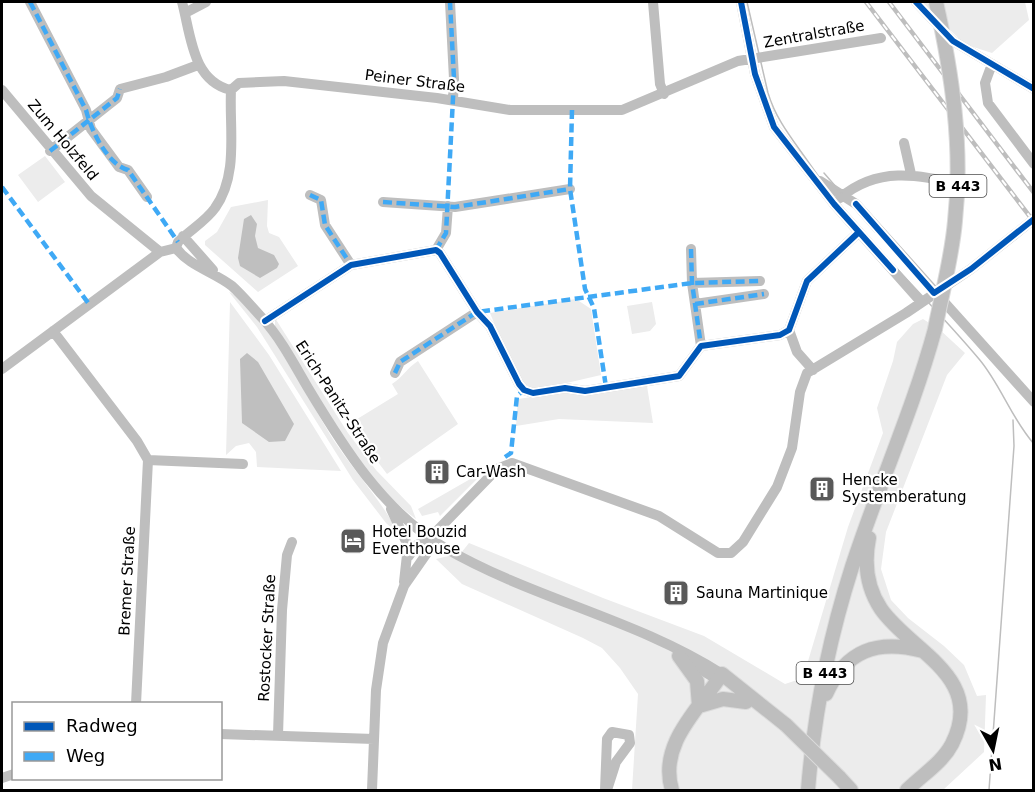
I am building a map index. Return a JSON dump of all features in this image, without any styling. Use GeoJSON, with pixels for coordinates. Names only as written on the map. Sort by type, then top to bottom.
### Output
{"type":"FeatureCollection","features":[{"type":"Feature","properties":{"kind":"main road","name":"B 443"},"geometry":{"type":"LineString","coordinates":[[808,790],[815,724],[836,621],[852,565],[920,380],[935,329],[952,249],[958,174],[954,97],[936,2]]}},
{"type":"Feature","properties":{"kind":"main road"},"geometry":{"type":"LineString","coordinates":[[875,504],[867,550],[871,587],[888,618],[933,658],[952,682],[957,694],[959,720],[952,744],[945,754],[911,786],[902,790]]}},
{"type":"Feature","properties":{"kind":"main road"},"geometry":{"type":"LineString","coordinates":[[815,724],[834,678],[853,658],[882,646],[924,651]]}},
{"type":"Feature","properties":{"kind":"main road"},"geometry":{"type":"LineString","coordinates":[[678,656],[692,671],[697,681],[699,706]]}},
{"type":"Feature","properties":{"kind":"main road"},"geometry":{"type":"LineString","coordinates":[[672,790],[668,771],[674,744],[720,677]]}},
{"type":"Feature","properties":{"kind":"main road","name":"Erich-Panitz-Straße"},"geometry":{"type":"LineString","coordinates":[[720,677],[746,702],[786,730]]}},
{"type":"Feature","properties":{"kind":"main road","name":"Erich-Panitz-Straße"},"geometry":{"type":"LineString","coordinates":[[720,677],[786,730],[842,786]]}},
{"type":"Feature","properties":{"kind":"main road"},"geometry":{"type":"LineString","coordinates":[[699,706],[723,699],[746,702]]}},
{"type":"Feature","properties":{"kind":"main road"},"geometry":{"type":"LineString","coordinates":[[799,790],[812,753]]}},
{"type":"Feature","properties":{"kind":"street"},"geometry":{"type":"LineString","coordinates":[[30,2],[91,129],[118,167],[128,171],[147,197]]}},
{"type":"Feature","properties":{"kind":"street"},"geometry":{"type":"LineString","coordinates":[[2,369],[160,252],[176,248],[183,236],[215,208],[225,187],[232,143],[231,90],[216,87],[198,65],[182,2]]}},
{"type":"Feature","properties":{"kind":"street"},"geometry":{"type":"LineString","coordinates":[[185,13],[206,2]]}},
{"type":"Feature","properties":{"kind":"street"},"geometry":{"type":"LineString","coordinates":[[450,2],[453,100]]}},
{"type":"Feature","properties":{"kind":"street"},"geometry":{"type":"LineString","coordinates":[[653,2],[660,84],[664,94]]}},
{"type":"Feature","properties":{"kind":"street"},"geometry":{"type":"LineString","coordinates":[[741,2],[762,99],[774,127],[834,204],[921,302]]}},
{"type":"Feature","properties":{"kind":"street"},"geometry":{"type":"LineString","coordinates":[[915,2],[953,41],[1034,89]]}},
{"type":"Feature","properties":{"kind":"street","name":"Zentralstraße"},"geometry":{"type":"LineString","coordinates":[[752,60],[881,38]]}},
{"type":"Feature","properties":{"kind":"street","name":"Peiner Straße"},"geometry":{"type":"LineString","coordinates":[[231,90],[239,83],[265,80],[453,100],[510,110],[622,110],[733,63],[752,60]]}},
{"type":"Feature","properties":{"kind":"street"},"geometry":{"type":"LineString","coordinates":[[992,64],[985,83],[988,104],[1034,164]]}},
{"type":"Feature","properties":{"kind":"street"},"geometry":{"type":"LineString","coordinates":[[50,151],[117,98],[120,89],[166,77],[198,65]]}},
{"type":"Feature","properties":{"kind":"street","name":"Zum Holzfeld"},"geometry":{"type":"LineString","coordinates":[[2,90],[50,151],[91,196],[160,252]]}},
{"type":"Feature","properties":{"kind":"street"},"geometry":{"type":"LineString","coordinates":[[904,143],[911,174]]}},
{"type":"Feature","properties":{"kind":"street"},"geometry":{"type":"LineString","coordinates":[[834,204],[843,196],[872,180],[911,174],[968,186]]}},
{"type":"Feature","properties":{"kind":"street"},"geometry":{"type":"LineString","coordinates":[[815,178],[856,204],[1034,402]]}},
{"type":"Feature","properties":{"kind":"street"},"geometry":{"type":"LineString","coordinates":[[383,202],[448,206],[570,189]]}},
{"type":"Feature","properties":{"kind":"street"},"geometry":{"type":"LineString","coordinates":[[309,195],[321,200],[325,225],[351,266]]}},
{"type":"Feature","properties":{"kind":"street"},"geometry":{"type":"LineString","coordinates":[[265,321],[351,266],[436,250],[446,233],[448,206]]}},
{"type":"Feature","properties":{"kind":"street"},"geometry":{"type":"LineString","coordinates":[[408,557],[417,545],[430,538],[497,469],[512,463],[659,516],[718,553],[737,550],[777,487],[792,448],[800,392],[806,375],[971,269],[1034,219]]}},
{"type":"Feature","properties":{"kind":"street"},"geometry":{"type":"LineString","coordinates":[[815,369],[797,352],[789,330],[807,281],[859,232]]}},
{"type":"Feature","properties":{"kind":"street","name":"Erich-Panitz-Straße"},"geometry":{"type":"LineString","coordinates":[[183,236],[219,278]]}},
{"type":"Feature","properties":{"kind":"street","name":"Erich-Panitz-Straße"},"geometry":{"type":"LineString","coordinates":[[176,248],[182,256],[232,287],[265,321],[349,453],[384,498],[430,538],[507,578],[674,645],[720,677]]}},
{"type":"Feature","properties":{"kind":"street"},"geometry":{"type":"LineString","coordinates":[[436,250],[477,312],[490,326],[519,384],[524,390],[533,393],[565,387],[585,391],[679,376],[701,346],[692,283],[692,249]]}},
{"type":"Feature","properties":{"kind":"street"},"geometry":{"type":"LineString","coordinates":[[692,283],[760,281]]}},
{"type":"Feature","properties":{"kind":"street"},"geometry":{"type":"LineString","coordinates":[[695,304],[764,294]]}},
{"type":"Feature","properties":{"kind":"street"},"geometry":{"type":"LineString","coordinates":[[395,373],[400,362],[477,312]]}},
{"type":"Feature","properties":{"kind":"street"},"geometry":{"type":"LineString","coordinates":[[701,346],[780,335],[789,330]]}},
{"type":"Feature","properties":{"kind":"street"},"geometry":{"type":"LineString","coordinates":[[53,331],[137,441],[148,460],[243,464]]}},
{"type":"Feature","properties":{"kind":"street","name":"Bremer Straße"},"geometry":{"type":"LineString","coordinates":[[136,702],[148,460]]}},
{"type":"Feature","properties":{"kind":"street"},"geometry":{"type":"LineString","coordinates":[[384,498],[405,536],[408,557],[404,586]]}},
{"type":"Feature","properties":{"kind":"street"},"geometry":{"type":"LineString","coordinates":[[372,790],[378,664],[389,622],[404,586],[427,553],[430,538]]}},
{"type":"Feature","properties":{"kind":"street","name":"Rostocker Straße"},"geometry":{"type":"LineString","coordinates":[[278,735],[282,610],[287,555],[292,542]]}},
{"type":"Feature","properties":{"kind":"street","name":"Erich-Panitz-Straße"},"geometry":{"type":"LineString","coordinates":[[630,628],[720,677]]}},
{"type":"Feature","properties":{"kind":"street"},"geometry":{"type":"LineString","coordinates":[[619,731],[629,735],[630,743],[616,762],[606,790],[607,739],[612,732],[619,731]]}},
{"type":"Feature","properties":{"kind":"street"},"geometry":{"type":"LineString","coordinates":[[222,734],[374,739]]}},
{"type":"Feature","properties":{"kind":"shaded area"},"geometry":{"type":"Polygon","coordinates":[[[923,2],[1025,2],[1029,20],[992,53],[964,44],[923,2]]]}},
{"type":"Feature","properties":{"kind":"shaded area"},"geometry":{"type":"Polygon","coordinates":[[[45,156],[65,182],[38,202],[18,175],[45,156]]]}},
{"type":"Feature","properties":{"kind":"shaded area"},"geometry":{"type":"Polygon","coordinates":[[[268,200],[269,233],[279,237],[298,266],[258,292],[205,245],[205,241],[217,232],[231,207],[268,200]]]}},
{"type":"Feature","properties":{"kind":"shaded area"},"geometry":{"type":"Polygon","coordinates":[[[251,215],[257,224],[255,236],[258,248],[274,255],[279,264],[277,268],[260,278],[240,266],[238,258],[244,219],[251,215]]]}},
{"type":"Feature","properties":{"kind":"shaded area"},"geometry":{"type":"Polygon","coordinates":[[[229,292],[242,301],[272,337],[337,445],[378,500],[399,535],[386,523],[353,480],[257,327],[229,292]]]}},
{"type":"Feature","properties":{"kind":"shaded area"},"geometry":{"type":"Polygon","coordinates":[[[576,299],[591,309],[601,375],[532,391],[518,381],[490,313],[576,299]]]}},
{"type":"Feature","properties":{"kind":"shaded area"},"geometry":{"type":"Polygon","coordinates":[[[230,302],[269,355],[341,471],[257,467],[256,452],[249,443],[236,446],[226,455],[230,302]]]}},
{"type":"Feature","properties":{"kind":"shaded area"},"geometry":{"type":"Polygon","coordinates":[[[652,302],[656,324],[650,331],[632,334],[627,306],[652,302]]]}},
{"type":"Feature","properties":{"kind":"shaded area"},"geometry":{"type":"Polygon","coordinates":[[[275,318],[348,433],[376,470],[411,506],[416,519],[394,501],[355,456],[275,327],[275,318]]]}},
{"type":"Feature","properties":{"kind":"shaded area"},"geometry":{"type":"Polygon","coordinates":[[[923,319],[939,329],[965,353],[947,375],[886,532],[881,569],[891,600],[908,618],[964,665],[977,696],[986,695],[984,752],[943,790],[632,790],[638,694],[620,668],[602,648],[462,584],[436,559],[461,553],[469,543],[603,598],[704,636],[785,684],[803,678],[848,527],[883,433],[877,408],[897,342],[913,324],[923,319]]]}},
{"type":"Feature","properties":{"kind":"shaded area"},"geometry":{"type":"Polygon","coordinates":[[[247,353],[258,362],[294,424],[285,441],[269,442],[242,423],[240,359],[247,353]]]}},
{"type":"Feature","properties":{"kind":"shaded area"},"geometry":{"type":"Polygon","coordinates":[[[418,361],[458,424],[387,474],[349,424],[398,394],[392,384],[418,361]]]}},
{"type":"Feature","properties":{"kind":"shaded area"},"geometry":{"type":"Polygon","coordinates":[[[647,386],[653,423],[559,419],[516,426],[518,399],[565,392],[647,386]]]}},
{"type":"Feature","properties":{"kind":"shaded area"},"geometry":{"type":"Polygon","coordinates":[[[486,470],[440,516],[438,512],[422,516],[418,509],[486,470]]]}},
{"type":"Feature","properties":{"kind":"tram line"},"geometry":{"type":"LineString","coordinates":[[747,2],[768,93],[786,130],[848,215],[987,369],[1034,444]]}},
{"type":"Feature","properties":{"kind":"tram line"},"geometry":{"type":"LineString","coordinates":[[824,173],[875,232]]}},
{"type":"Feature","properties":{"kind":"tram line"},"geometry":{"type":"LineString","coordinates":[[989,790],[1014,446],[1013,420]]}},
{"type":"Feature","properties":{"kind":"railway"},"geometry":{"type":"LineString","coordinates":[[866,2],[1034,222]]}},
{"type":"Feature","properties":{"kind":"railway"},"geometry":{"type":"LineString","coordinates":[[889,2],[1034,193]]}},
{"type":"Feature","properties":{"kind":"marked path"},"geometry":{"type":"LineString","coordinates":[[30,2],[86,110],[101,145],[113,161],[128,170],[178,242]]}},
{"type":"Feature","properties":{"kind":"marked path"},"geometry":{"type":"LineString","coordinates":[[436,250],[446,233],[454,79],[450,2]]}},
{"type":"Feature","properties":{"kind":"marked path"},"geometry":{"type":"LineString","coordinates":[[50,151],[117,98],[120,89]]}},
{"type":"Feature","properties":{"kind":"marked path"},"geometry":{"type":"LineString","coordinates":[[572,110],[570,189],[585,289],[594,308],[606,387]]}},
{"type":"Feature","properties":{"kind":"marked path"},"geometry":{"type":"LineString","coordinates":[[2,187],[89,304]]}},
{"type":"Feature","properties":{"kind":"marked path"},"geometry":{"type":"LineString","coordinates":[[383,202],[455,207],[570,189]]}},
{"type":"Feature","properties":{"kind":"marked path"},"geometry":{"type":"LineString","coordinates":[[310,195],[321,200],[325,225],[351,265]]}},
{"type":"Feature","properties":{"kind":"marked path"},"geometry":{"type":"LineString","coordinates":[[691,249],[692,283],[701,346]]}},
{"type":"Feature","properties":{"kind":"marked path"},"geometry":{"type":"LineString","coordinates":[[395,373],[400,362],[477,312],[692,283],[760,281]]}},
{"type":"Feature","properties":{"kind":"marked path"},"geometry":{"type":"LineString","coordinates":[[695,304],[764,294]]}},
{"type":"Feature","properties":{"kind":"marked path"},"geometry":{"type":"LineString","coordinates":[[505,457],[511,453],[517,396],[524,390]]}},
{"type":"Feature","properties":{"kind":"cycle path"},"geometry":{"type":"LineString","coordinates":[[741,2],[755,74],[774,127],[834,204],[893,270]]}},
{"type":"Feature","properties":{"kind":"cycle path"},"geometry":{"type":"LineString","coordinates":[[916,2],[953,41],[1034,89]]}},
{"type":"Feature","properties":{"kind":"cycle path"},"geometry":{"type":"LineString","coordinates":[[856,204],[934,293],[971,269],[1034,219]]}},
{"type":"Feature","properties":{"kind":"cycle path"},"geometry":{"type":"LineString","coordinates":[[265,321],[351,265],[436,250],[477,312],[490,326],[524,390],[533,393],[565,388],[585,391],[679,376],[701,346],[780,335],[789,330],[807,281],[859,232]]}},
{"type":"Feature","properties":{"kind":"place","name":"Car-Wash"},"geometry":{"type":"Point","coordinates":[437,472]}},
{"type":"Feature","properties":{"kind":"place","name":"Hencke Systemberatung"},"geometry":{"type":"Point","coordinates":[822,489]}},
{"type":"Feature","properties":{"kind":"place","name":"Hotel Bouzid Eventhouse"},"geometry":{"type":"Point","coordinates":[353,541]}},
{"type":"Feature","properties":{"kind":"place","name":"Sauna Martinique"},"geometry":{"type":"Point","coordinates":[676,593]}}]}
